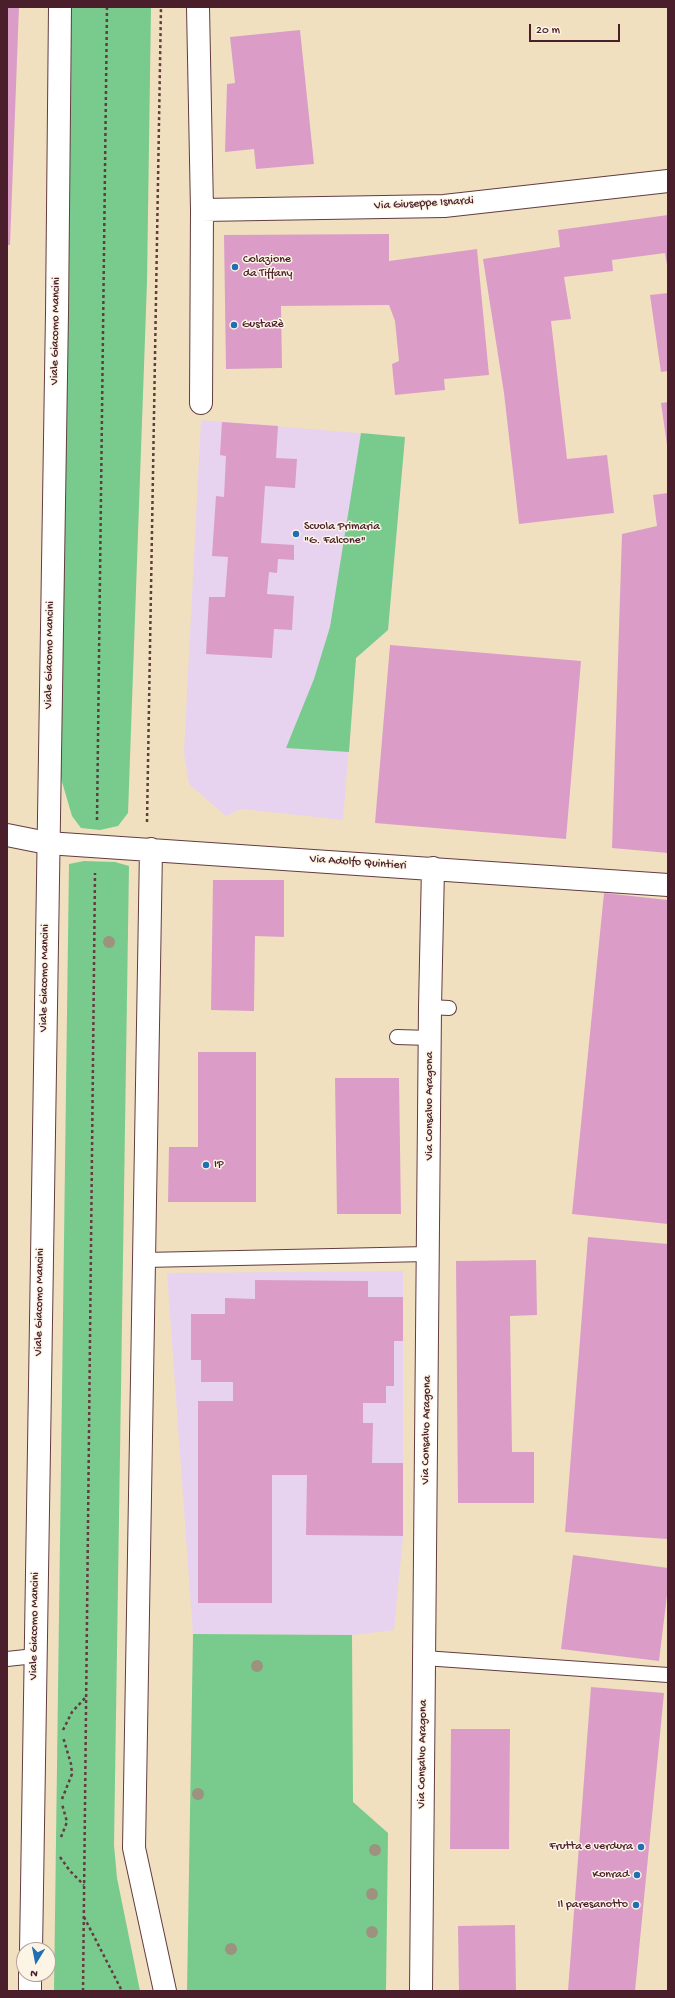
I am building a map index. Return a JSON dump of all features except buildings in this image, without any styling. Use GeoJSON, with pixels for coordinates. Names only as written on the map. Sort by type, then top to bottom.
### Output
{"type":"FeatureCollection","features":[{"type":"Feature","properties":{"kind":"street","name":"Viale Giacomo Mancini"},"geometry":{"type":"LineString","coordinates":[[31,1942],[47,843],[57,321],[60,7]]}},
{"type":"Feature","properties":{"kind":"street"},"geometry":{"type":"LineString","coordinates":[[198,7],[202,210],[200,403]]}},
{"type":"Feature","properties":{"kind":"street","name":"Via Giuseppe Isnardi"},"geometry":{"type":"LineString","coordinates":[[202,210],[444,206],[668,181]]}},
{"type":"Feature","properties":{"kind":"street","name":"Via Adolfo Quintieri"},"geometry":{"type":"LineString","coordinates":[[7,835],[47,843],[96,845],[668,884]]}},
{"type":"Feature","properties":{"kind":"street"},"geometry":{"type":"LineString","coordinates":[[151,849],[134,1848],[165,1991]]}},
{"type":"Feature","properties":{"kind":"street","name":"Via Consalvo Aragona"},"geometry":{"type":"LineString","coordinates":[[421,1991],[430,1038],[440,1007],[434,868]]}},
{"type":"Feature","properties":{"kind":"lane"},"geometry":{"type":"LineString","coordinates":[[397,1037],[430,1038]]}},
{"type":"Feature","properties":{"kind":"lane"},"geometry":{"type":"LineString","coordinates":[[144,1260],[428,1254]]}},
{"type":"Feature","properties":{"kind":"lane"},"geometry":{"type":"LineString","coordinates":[[7,1659],[35,1656]]}},
{"type":"Feature","properties":{"kind":"lane"},"geometry":{"type":"LineString","coordinates":[[424,1658],[668,1676]]}},
{"type":"Feature","properties":{"kind":"path"},"geometry":{"type":"LineString","coordinates":[[83,1991],[107,7]]}},
{"type":"Feature","properties":{"kind":"path"},"geometry":{"type":"LineString","coordinates":[[59,1842],[67,1822],[62,1798],[70,1783],[72,1774],[71,1764],[62,1733],[72,1712],[86,1697]]}},
{"type":"Feature","properties":{"kind":"path"},"geometry":{"type":"LineString","coordinates":[[58,1852],[62,1862],[84,1885]]}},
{"type":"Feature","properties":{"kind":"path"},"geometry":{"type":"LineString","coordinates":[[84,1917],[122,1991]]}},
{"type":"Feature","properties":{"kind":"shaded area","name":"Scuola Primaria \"G. Falcone\""},"geometry":{"type":"Polygon","coordinates":[[[201,420],[405,437],[388,630],[356,658],[343,820],[241,809],[226,816],[189,784],[184,753],[201,420]]]}},
{"type":"Feature","properties":{"kind":"shaded area"},"geometry":{"type":"Polygon","coordinates":[[[403,1271],[403,1536],[394,1630],[352,1635],[193,1634],[167,1273],[403,1271]]]}},
{"type":"Feature","properties":{"kind":"green space"},"geometry":{"type":"Polygon","coordinates":[[[71,7],[151,7],[147,282],[128,813],[118,826],[100,830],[81,828],[72,816],[60,775],[71,7]]]}},
{"type":"Feature","properties":{"kind":"green space"},"geometry":{"type":"Polygon","coordinates":[[[361,433],[405,437],[388,630],[356,658],[349,752],[286,748],[314,679],[330,627],[361,433]]]}},
{"type":"Feature","properties":{"kind":"green space"},"geometry":{"type":"Polygon","coordinates":[[[84,861],[115,862],[129,866],[114,1845],[117,1878],[140,1991],[54,1991],[54,1982],[56,1982],[56,1942],[55,1942],[69,864],[84,861]]]}},
{"type":"Feature","properties":{"kind":"green space"},"geometry":{"type":"Polygon","coordinates":[[[193,1634],[352,1635],[353,1802],[388,1833],[386,1991],[187,1991],[193,1634]]]}},
{"type":"Feature","properties":{"kind":"place","name":"Colazione da Tiffany"},"geometry":{"type":"Point","coordinates":[235,267]}},
{"type":"Feature","properties":{"kind":"place","name":"GustaRè"},"geometry":{"type":"Point","coordinates":[234,325]}},
{"type":"Feature","properties":{"kind":"place","name":"Scuola Primaria \"G. Falcone\""},"geometry":{"type":"Point","coordinates":[296,534]}},
{"type":"Feature","properties":{"kind":"place","name":"IP"},"geometry":{"type":"Point","coordinates":[206,1165]}},
{"type":"Feature","properties":{"kind":"place","name":"Frutta e verdura"},"geometry":{"type":"Point","coordinates":[641,1847]}},
{"type":"Feature","properties":{"kind":"place","name":"Konrad"},"geometry":{"type":"Point","coordinates":[637,1875]}},
{"type":"Feature","properties":{"kind":"place","name":"Il paresanotto"},"geometry":{"type":"Point","coordinates":[636,1905]}}]}
